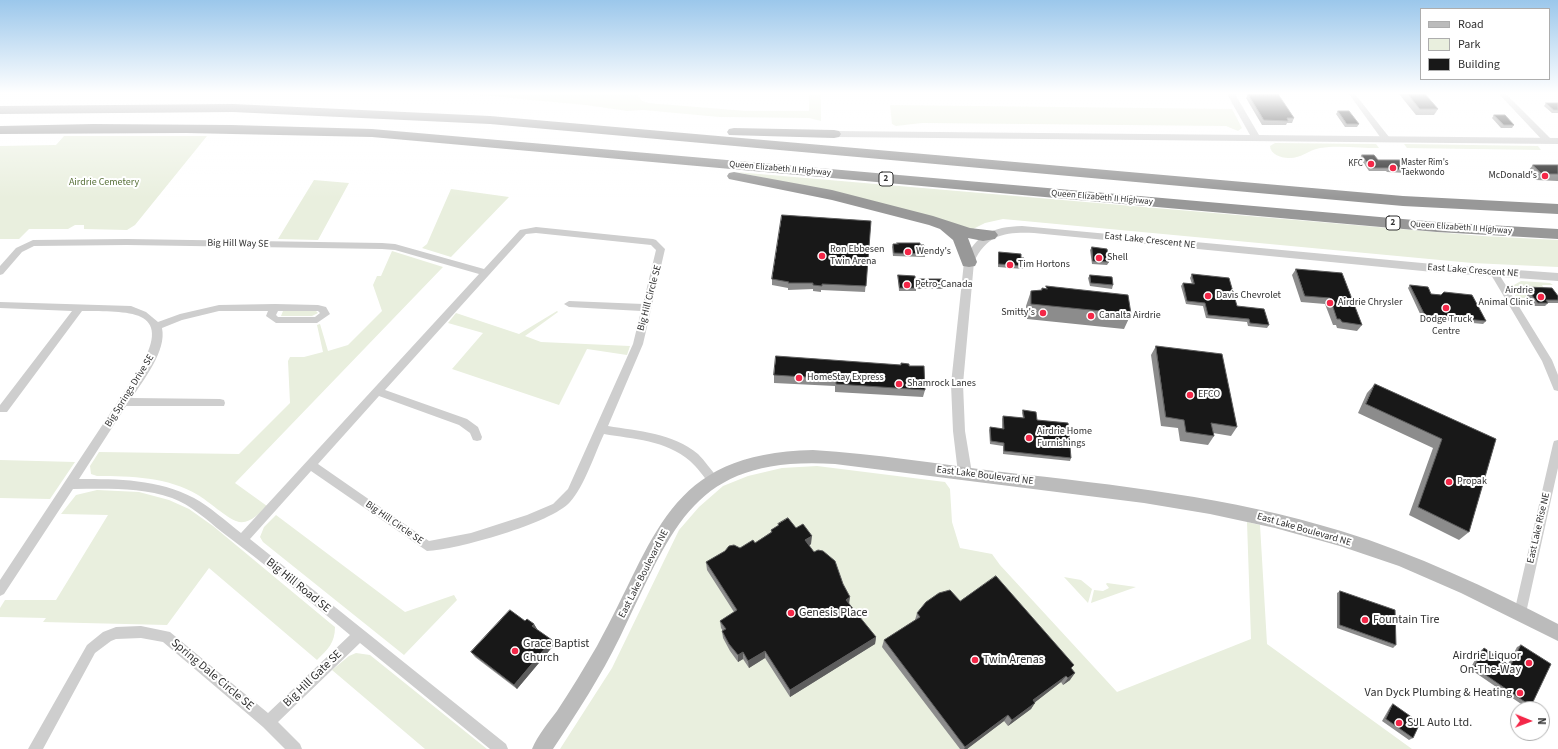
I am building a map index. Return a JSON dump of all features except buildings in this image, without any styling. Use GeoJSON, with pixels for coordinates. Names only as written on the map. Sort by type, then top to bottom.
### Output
{"type":"FeatureCollection","features":[{"type":"Feature","properties":{"kind":"highway","name":"Queen Elizabeth II Highway"},"geometry":{"type":"LineString","coordinates":[[0,130],[75,129]]}},
{"type":"Feature","properties":{"kind":"highway","name":"Queen Elizabeth II Highway"},"geometry":{"type":"LineString","coordinates":[[262,129],[372,133],[1429,226],[1558,234]]}},
{"type":"Feature","properties":{"kind":"highway"},"geometry":{"type":"LineString","coordinates":[[592,129],[1403,201],[1558,209]]}},
{"type":"Feature","properties":{"kind":"highway"},"geometry":{"type":"LineString","coordinates":[[621,129],[834,134]]}},
{"type":"Feature","properties":{"kind":"highway"},"geometry":{"type":"LineString","coordinates":[[544,148],[581,157],[757,180],[837,196],[929,220],[976,235],[990,236]]}},
{"type":"Feature","properties":{"kind":"highway"},"geometry":{"type":"LineString","coordinates":[[929,220],[956,232],[962,240],[969,262]]}},
{"type":"Feature","properties":{"kind":"main road","name":"East Lake Boulevard NE"},"geometry":{"type":"LineString","coordinates":[[542,749],[589,678],[666,530],[679,511],[691,498],[714,481],[745,465],[766,459],[790,456],[820,457],[965,473],[1157,497],[1254,515],[1309,529],[1377,552],[1439,576],[1520,613],[1558,633]]}},
{"type":"Feature","properties":{"kind":"street"},"geometry":{"type":"LineString","coordinates":[[1251,129],[1256,138]]}},
{"type":"Feature","properties":{"kind":"street"},"geometry":{"type":"LineString","coordinates":[[1378,129],[1386,140]]}},
{"type":"Feature","properties":{"kind":"street"},"geometry":{"type":"LineString","coordinates":[[1536,129],[1548,141]]}},
{"type":"Feature","properties":{"kind":"street"},"geometry":{"type":"LineString","coordinates":[[834,134],[1558,141]]}},
{"type":"Feature","properties":{"kind":"street","name":"East Lake Crescent NE"},"geometry":{"type":"LineString","coordinates":[[965,473],[959,431],[956,384],[969,262],[975,247],[990,236],[1016,229],[1046,231],[1494,273],[1558,277]]}},
{"type":"Feature","properties":{"kind":"street","name":"Big Hill Circle SE"},"geometry":{"type":"LineString","coordinates":[[242,540],[312,466],[520,235],[532,230],[652,242],[659,246],[662,252],[638,344],[572,492],[562,504],[548,512],[501,528],[434,547],[419,542],[312,466]]}},
{"type":"Feature","properties":{"kind":"street","name":"Big Hill Way SE"},"geometry":{"type":"LineString","coordinates":[[0,272],[19,250],[33,243],[96,242],[382,246],[406,250],[485,273]]}},
{"type":"Feature","properties":{"kind":"street"},"geometry":{"type":"LineString","coordinates":[[1494,273],[1537,342],[1550,366],[1558,387]]}},
{"type":"Feature","properties":{"kind":"street"},"geometry":{"type":"LineString","coordinates":[[569,304],[647,308]]}},
{"type":"Feature","properties":{"kind":"street"},"geometry":{"type":"LineString","coordinates":[[0,306],[131,309],[151,318],[158,326],[196,313],[219,308],[275,307],[318,308],[325,311],[324,314],[317,320],[276,320],[271,316],[275,307]]}},
{"type":"Feature","properties":{"kind":"street"},"geometry":{"type":"LineString","coordinates":[[3,409],[80,307]]}},
{"type":"Feature","properties":{"kind":"street","name":"Big Springs Drive SE"},"geometry":{"type":"LineString","coordinates":[[0,590],[153,356],[158,341],[158,326]]}},
{"type":"Feature","properties":{"kind":"street"},"geometry":{"type":"LineString","coordinates":[[379,392],[462,422],[474,430],[478,437]]}},
{"type":"Feature","properties":{"kind":"street"},"geometry":{"type":"LineString","coordinates":[[124,402],[220,403]]}},
{"type":"Feature","properties":{"kind":"street"},"geometry":{"type":"LineString","coordinates":[[601,429],[652,439],[681,449],[693,456],[714,481]]}},
{"type":"Feature","properties":{"kind":"street","name":"East Lake Rise NE"},"geometry":{"type":"LineString","coordinates":[[1520,613],[1558,444]]}},
{"type":"Feature","properties":{"kind":"street","name":"Big Hill Road SE"},"geometry":{"type":"LineString","coordinates":[[69,484],[120,484],[146,487],[174,494],[198,507],[242,540],[501,749]]}},
{"type":"Feature","properties":{"kind":"street","name":"Spring Dale Circle SE"},"geometry":{"type":"LineString","coordinates":[[35,749],[91,649],[107,636],[116,633],[142,632],[166,636],[268,722],[295,749]]}},
{"type":"Feature","properties":{"kind":"street","name":"Big Hill Gate SE"},"geometry":{"type":"LineString","coordinates":[[268,722],[359,635]]}},
{"type":"Feature","properties":{"kind":"green space","name":"Airdrie Cemetery"},"geometry":{"type":"Polygon","coordinates":[[[64,136],[207,136],[135,225],[127,230],[84,229],[84,225],[75,225],[68,229],[29,229],[19,239],[0,239],[0,146],[56,145],[64,136]]]}},
{"type":"Feature","properties":{"kind":"green space"},"geometry":{"type":"Polygon","coordinates":[[[1275,143],[1376,144],[1379,148],[1327,147],[1316,149],[1297,157],[1288,158],[1279,156],[1270,149],[1270,146],[1275,143]]]}},
{"type":"Feature","properties":{"kind":"green space"},"geometry":{"type":"Polygon","coordinates":[[[1404,144],[1538,146],[1541,150],[1407,148],[1404,144]]]}},
{"type":"Feature","properties":{"kind":"green space"},"geometry":{"type":"Polygon","coordinates":[[[736,172],[1482,236],[1558,240],[1558,267],[1472,263],[1003,219],[985,223],[973,229],[828,191],[736,172]]]}},
{"type":"Feature","properties":{"kind":"green space"},"geometry":{"type":"Polygon","coordinates":[[[314,180],[349,183],[318,240],[278,239],[314,180]]]}},
{"type":"Feature","properties":{"kind":"green space"},"geometry":{"type":"Polygon","coordinates":[[[451,189],[509,197],[451,257],[422,248],[427,244],[451,189]]]}},
{"type":"Feature","properties":{"kind":"green space"},"geometry":{"type":"Polygon","coordinates":[[[392,251],[443,267],[235,483],[267,506],[257,516],[245,522],[236,521],[228,517],[198,495],[174,484],[136,477],[97,476],[91,474],[90,466],[99,452],[239,454],[290,403],[288,361],[290,357],[304,357],[323,352],[317,325],[320,324],[328,351],[348,345],[382,311],[373,285],[377,276],[381,276],[392,251]]]}},
{"type":"Feature","properties":{"kind":"green space"},"geometry":{"type":"Polygon","coordinates":[[[1521,281],[1550,283],[1553,285],[1542,285],[1545,290],[1522,289],[1530,301],[1522,302],[1518,301],[1511,287],[1512,285],[1521,281]]]}},
{"type":"Feature","properties":{"kind":"green space"},"geometry":{"type":"Polygon","coordinates":[[[283,311],[316,311],[318,313],[312,316],[281,316],[283,311]]]}},
{"type":"Feature","properties":{"kind":"green space"},"geometry":{"type":"Polygon","coordinates":[[[557,311],[558,312],[525,336],[541,342],[630,346],[627,355],[587,349],[559,405],[452,369],[483,333],[448,323],[456,313],[519,334],[557,311]]]}},
{"type":"Feature","properties":{"kind":"green space"},"geometry":{"type":"Polygon","coordinates":[[[0,460],[75,462],[50,499],[0,498],[0,460]]]}},
{"type":"Feature","properties":{"kind":"green space"},"geometry":{"type":"Polygon","coordinates":[[[817,466],[945,482],[950,489],[952,522],[960,548],[992,554],[1000,565],[1117,692],[1251,639],[1247,522],[1260,525],[1267,644],[1412,749],[560,749],[612,668],[679,530],[699,507],[723,486],[748,476],[782,468],[817,466]]]}},
{"type":"Feature","properties":{"kind":"green space"},"geometry":{"type":"Polygon","coordinates":[[[97,490],[139,492],[169,500],[189,509],[213,526],[335,627],[332,642],[317,660],[209,568],[167,625],[43,622],[46,618],[0,617],[0,608],[5,600],[56,600],[108,515],[61,514],[76,495],[97,490]]]}},
{"type":"Feature","properties":{"kind":"green space"},"geometry":{"type":"Polygon","coordinates":[[[276,515],[405,612],[454,595],[457,600],[404,655],[263,542],[260,537],[264,527],[276,515]]]}},
{"type":"Feature","properties":{"kind":"green space"},"geometry":{"type":"Polygon","coordinates":[[[1064,577],[1081,580],[1092,589],[1088,603],[1064,577]]]}},
{"type":"Feature","properties":{"kind":"green space"},"geometry":{"type":"Polygon","coordinates":[[[1106,584],[1136,587],[1091,603],[1094,590],[1103,591],[1109,588],[1106,584]]]}},
{"type":"Feature","properties":{"kind":"green space"},"geometry":{"type":"Polygon","coordinates":[[[356,653],[370,655],[487,749],[425,749],[332,670],[349,656],[356,653]]]}},
{"type":"Feature","properties":{"kind":"place","name":"KFC"},"geometry":{"type":"Point","coordinates":[1371,164]}},
{"type":"Feature","properties":{"kind":"place","name":"Master Rim's Taekwondo"},"geometry":{"type":"Point","coordinates":[1393,168]}},
{"type":"Feature","properties":{"kind":"place","name":"McDonald's"},"geometry":{"type":"Point","coordinates":[1545,176]}},
{"type":"Feature","properties":{"kind":"place","name":"Wendy's"},"geometry":{"type":"Point","coordinates":[908,252]}},
{"type":"Feature","properties":{"kind":"place","name":"Ron Ebbesen Twin Arena"},"geometry":{"type":"Point","coordinates":[822,256]}},
{"type":"Feature","properties":{"kind":"place","name":"Shell"},"geometry":{"type":"Point","coordinates":[1099,258]}},
{"type":"Feature","properties":{"kind":"place","name":"Tim Hortons"},"geometry":{"type":"Point","coordinates":[1010,265]}},
{"type":"Feature","properties":{"kind":"place","name":"Petro-Canada"},"geometry":{"type":"Point","coordinates":[907,285]}},
{"type":"Feature","properties":{"kind":"place","name":"Davis Chevrolet"},"geometry":{"type":"Point","coordinates":[1208,296]}},
{"type":"Feature","properties":{"kind":"place","name":"Airdrie Animal Clinic"},"geometry":{"type":"Point","coordinates":[1541,297]}},
{"type":"Feature","properties":{"kind":"place","name":"Airdrie Chrysler"},"geometry":{"type":"Point","coordinates":[1330,303]}},
{"type":"Feature","properties":{"kind":"place","name":"Dodge Truck Centre"},"geometry":{"type":"Point","coordinates":[1446,308]}},
{"type":"Feature","properties":{"kind":"place","name":"Smitty's"},"geometry":{"type":"Point","coordinates":[1043,313]}},
{"type":"Feature","properties":{"kind":"place","name":"Canalta Airdrie"},"geometry":{"type":"Point","coordinates":[1091,316]}},
{"type":"Feature","properties":{"kind":"place","name":"HomeStay Express"},"geometry":{"type":"Point","coordinates":[799,378]}},
{"type":"Feature","properties":{"kind":"place","name":"Shamrock Lanes"},"geometry":{"type":"Point","coordinates":[899,384]}},
{"type":"Feature","properties":{"kind":"place","name":"EFCO"},"geometry":{"type":"Point","coordinates":[1190,395]}},
{"type":"Feature","properties":{"kind":"place","name":"Airdrie Home Furnishings"},"geometry":{"type":"Point","coordinates":[1029,438]}},
{"type":"Feature","properties":{"kind":"place","name":"Propak"},"geometry":{"type":"Point","coordinates":[1449,482]}},
{"type":"Feature","properties":{"kind":"place","name":"Genesis Place"},"geometry":{"type":"Point","coordinates":[791,613]}},
{"type":"Feature","properties":{"kind":"place","name":"Fountain Tire"},"geometry":{"type":"Point","coordinates":[1365,620]}},
{"type":"Feature","properties":{"kind":"place","name":"Grace Baptist Church"},"geometry":{"type":"Point","coordinates":[515,651]}},
{"type":"Feature","properties":{"kind":"place","name":"Twin Arenas"},"geometry":{"type":"Point","coordinates":[975,660]}},
{"type":"Feature","properties":{"kind":"place","name":"Airdrie Liquor On-The-Way"},"geometry":{"type":"Point","coordinates":[1529,663]}},
{"type":"Feature","properties":{"kind":"place","name":"Van Dyck Plumbing & Heating"},"geometry":{"type":"Point","coordinates":[1520,693]}},
{"type":"Feature","properties":{"kind":"place","name":"SJL Auto Ltd."},"geometry":{"type":"Point","coordinates":[1399,723]}}]}
